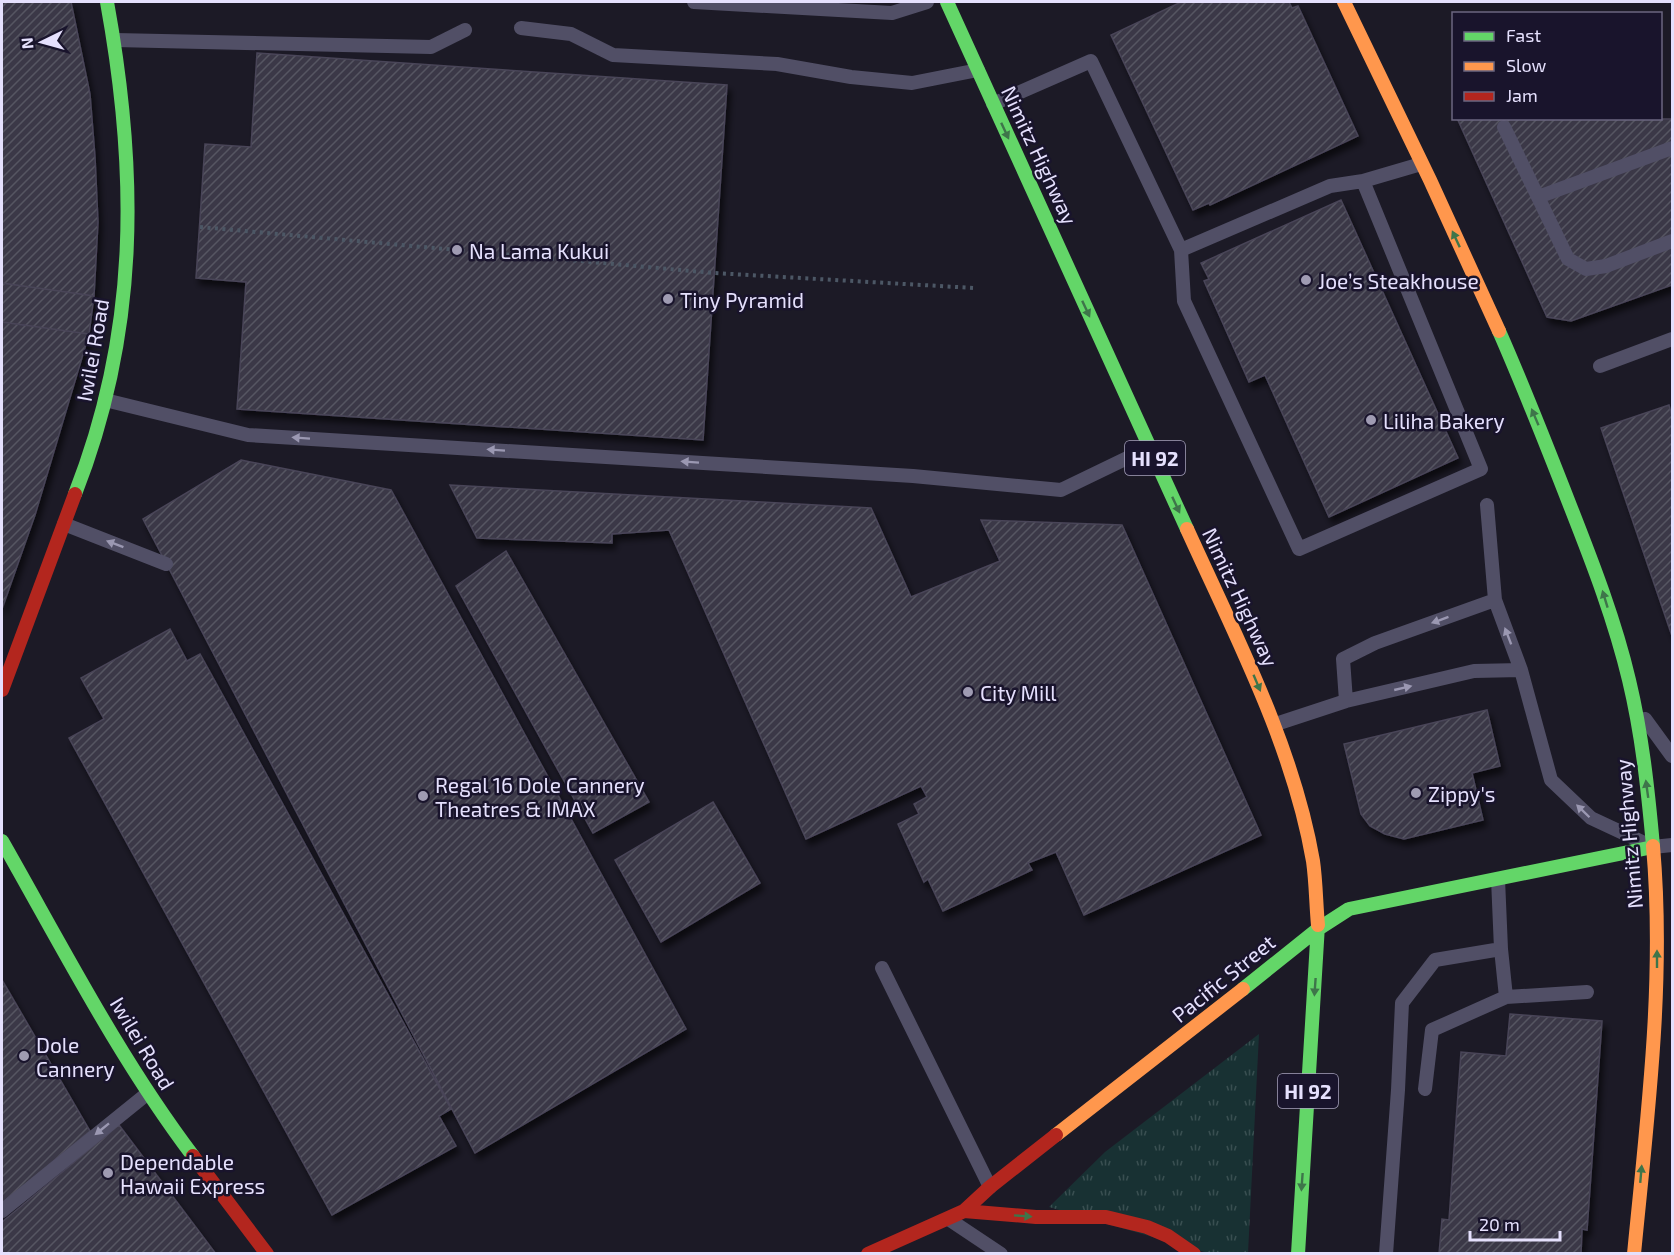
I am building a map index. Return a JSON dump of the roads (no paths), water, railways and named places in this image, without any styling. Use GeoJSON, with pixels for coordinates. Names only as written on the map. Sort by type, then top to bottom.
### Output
{"type":"FeatureCollection","features":[{"type":"Feature","properties":{"kind":"main road","name":"Iwilei Road"},"geometry":{"type":"LineString","coordinates":[[2,690],[96,439],[121,320],[128,259],[130,204],[127,138],[115,40],[107,2]]}},
{"type":"Feature","properties":{"kind":"main road","name":"Nimitz Highway"},"geometry":{"type":"LineString","coordinates":[[947,2],[1275,724],[1295,788],[1313,862],[1318,929],[1298,1254]]}},
{"type":"Feature","properties":{"kind":"main road","name":"Nimitz Highway"},"geometry":{"type":"LineString","coordinates":[[1344,2],[1504,342],[1599,580],[1625,663],[1649,806],[1657,923],[1655,1021],[1634,1254]]}},
{"type":"Feature","properties":{"kind":"main road","name":"Iwilei Road"},"geometry":{"type":"LineString","coordinates":[[2,841],[148,1093],[204,1172],[267,1254]]}},
{"type":"Feature","properties":{"kind":"main road","name":"Pacific Street"},"geometry":{"type":"LineString","coordinates":[[868,1254],[964,1211],[990,1186],[1318,929],[1349,909],[1653,847]]}},
{"type":"Feature","properties":{"kind":"main road"},"geometry":{"type":"LineString","coordinates":[[964,1211],[1036,1217],[1080,1215],[1106,1217],[1147,1227],[1168,1236],[1194,1254]]}},
{"type":"Feature","properties":{"kind":"lane"},"geometry":{"type":"LineString","coordinates":[[694,2],[892,13],[927,2]]}},
{"type":"Feature","properties":{"kind":"lane"},"geometry":{"type":"LineString","coordinates":[[521,28],[571,34],[613,55],[777,64],[852,77],[912,83],[978,70]]}},
{"type":"Feature","properties":{"kind":"lane"},"geometry":{"type":"LineString","coordinates":[[115,40],[431,47],[465,30]]}},
{"type":"Feature","properties":{"kind":"lane"},"geometry":{"type":"LineString","coordinates":[[993,104],[1091,61],[1181,250],[1184,301],[1299,549],[1481,469],[1363,181]]}},
{"type":"Feature","properties":{"kind":"lane"},"geometry":{"type":"LineString","coordinates":[[1504,127],[1568,259],[1586,269],[1606,266],[1672,241]]}},
{"type":"Feature","properties":{"kind":"lane"},"geometry":{"type":"LineString","coordinates":[[1538,197],[1672,148]]}},
{"type":"Feature","properties":{"kind":"lane"},"geometry":{"type":"LineString","coordinates":[[1181,250],[1330,186],[1363,181],[1421,164]]}},
{"type":"Feature","properties":{"kind":"lane"},"geometry":{"type":"LineString","coordinates":[[1600,366],[1672,339]]}},
{"type":"Feature","properties":{"kind":"lane"},"geometry":{"type":"LineString","coordinates":[[105,400],[248,435],[913,476],[1061,490],[1150,447]]}},
{"type":"Feature","properties":{"kind":"lane"},"geometry":{"type":"LineString","coordinates":[[1487,506],[1495,600],[1521,670],[1551,780],[1591,819],[1653,847],[1672,845]]}},
{"type":"Feature","properties":{"kind":"lane"},"geometry":{"type":"LineString","coordinates":[[64,524],[166,564]]}},
{"type":"Feature","properties":{"kind":"lane"},"geometry":{"type":"LineString","coordinates":[[1346,702],[1343,659],[1375,643],[1495,600]]}},
{"type":"Feature","properties":{"kind":"lane"},"geometry":{"type":"LineString","coordinates":[[1275,724],[1346,702],[1474,671],[1521,670]]}},
{"type":"Feature","properties":{"kind":"lane"},"geometry":{"type":"LineString","coordinates":[[1633,702],[1672,756]]}},
{"type":"Feature","properties":{"kind":"lane"},"geometry":{"type":"LineString","coordinates":[[1498,879],[1506,997]]}},
{"type":"Feature","properties":{"kind":"lane"},"geometry":{"type":"LineString","coordinates":[[1386,1254],[1402,1003],[1435,960],[1501,949]]}},
{"type":"Feature","properties":{"kind":"lane"},"geometry":{"type":"LineString","coordinates":[[882,968],[990,1186]]}},
{"type":"Feature","properties":{"kind":"lane"},"geometry":{"type":"LineString","coordinates":[[1655,1021],[1669,979]]}},
{"type":"Feature","properties":{"kind":"lane"},"geometry":{"type":"LineString","coordinates":[[1425,1089],[1432,1030],[1506,997],[1587,992]]}},
{"type":"Feature","properties":{"kind":"lane"},"geometry":{"type":"LineString","coordinates":[[2,1210],[148,1093]]}},
{"type":"Feature","properties":{"kind":"lane"},"geometry":{"type":"LineString","coordinates":[[947,1219],[1001,1254]]}},
{"type":"Feature","properties":{"kind":"place","name":"Na Lama Kukui"},"geometry":{"type":"Point","coordinates":[457,250]}},
{"type":"Feature","properties":{"kind":"place","name":"Joe’s Steakhouse"},"geometry":{"type":"Point","coordinates":[1306,280]}},
{"type":"Feature","properties":{"kind":"place","name":"Tiny Pyramid"},"geometry":{"type":"Point","coordinates":[668,299]}},
{"type":"Feature","properties":{"kind":"place","name":"Liliha Bakery"},"geometry":{"type":"Point","coordinates":[1371,420]}},
{"type":"Feature","properties":{"kind":"place","name":"City Mill"},"geometry":{"type":"Point","coordinates":[968,692]}},
{"type":"Feature","properties":{"kind":"place","name":"Zippy's"},"geometry":{"type":"Point","coordinates":[1416,793]}},
{"type":"Feature","properties":{"kind":"place","name":"Regal 16 Dole Cannery Theatres & IMAX"},"geometry":{"type":"Point","coordinates":[423,796]}},
{"type":"Feature","properties":{"kind":"place","name":"Dole Cannery"},"geometry":{"type":"Point","coordinates":[24,1056]}},
{"type":"Feature","properties":{"kind":"place","name":"Dependable Hawaii Express"},"geometry":{"type":"Point","coordinates":[108,1173]}}]}
